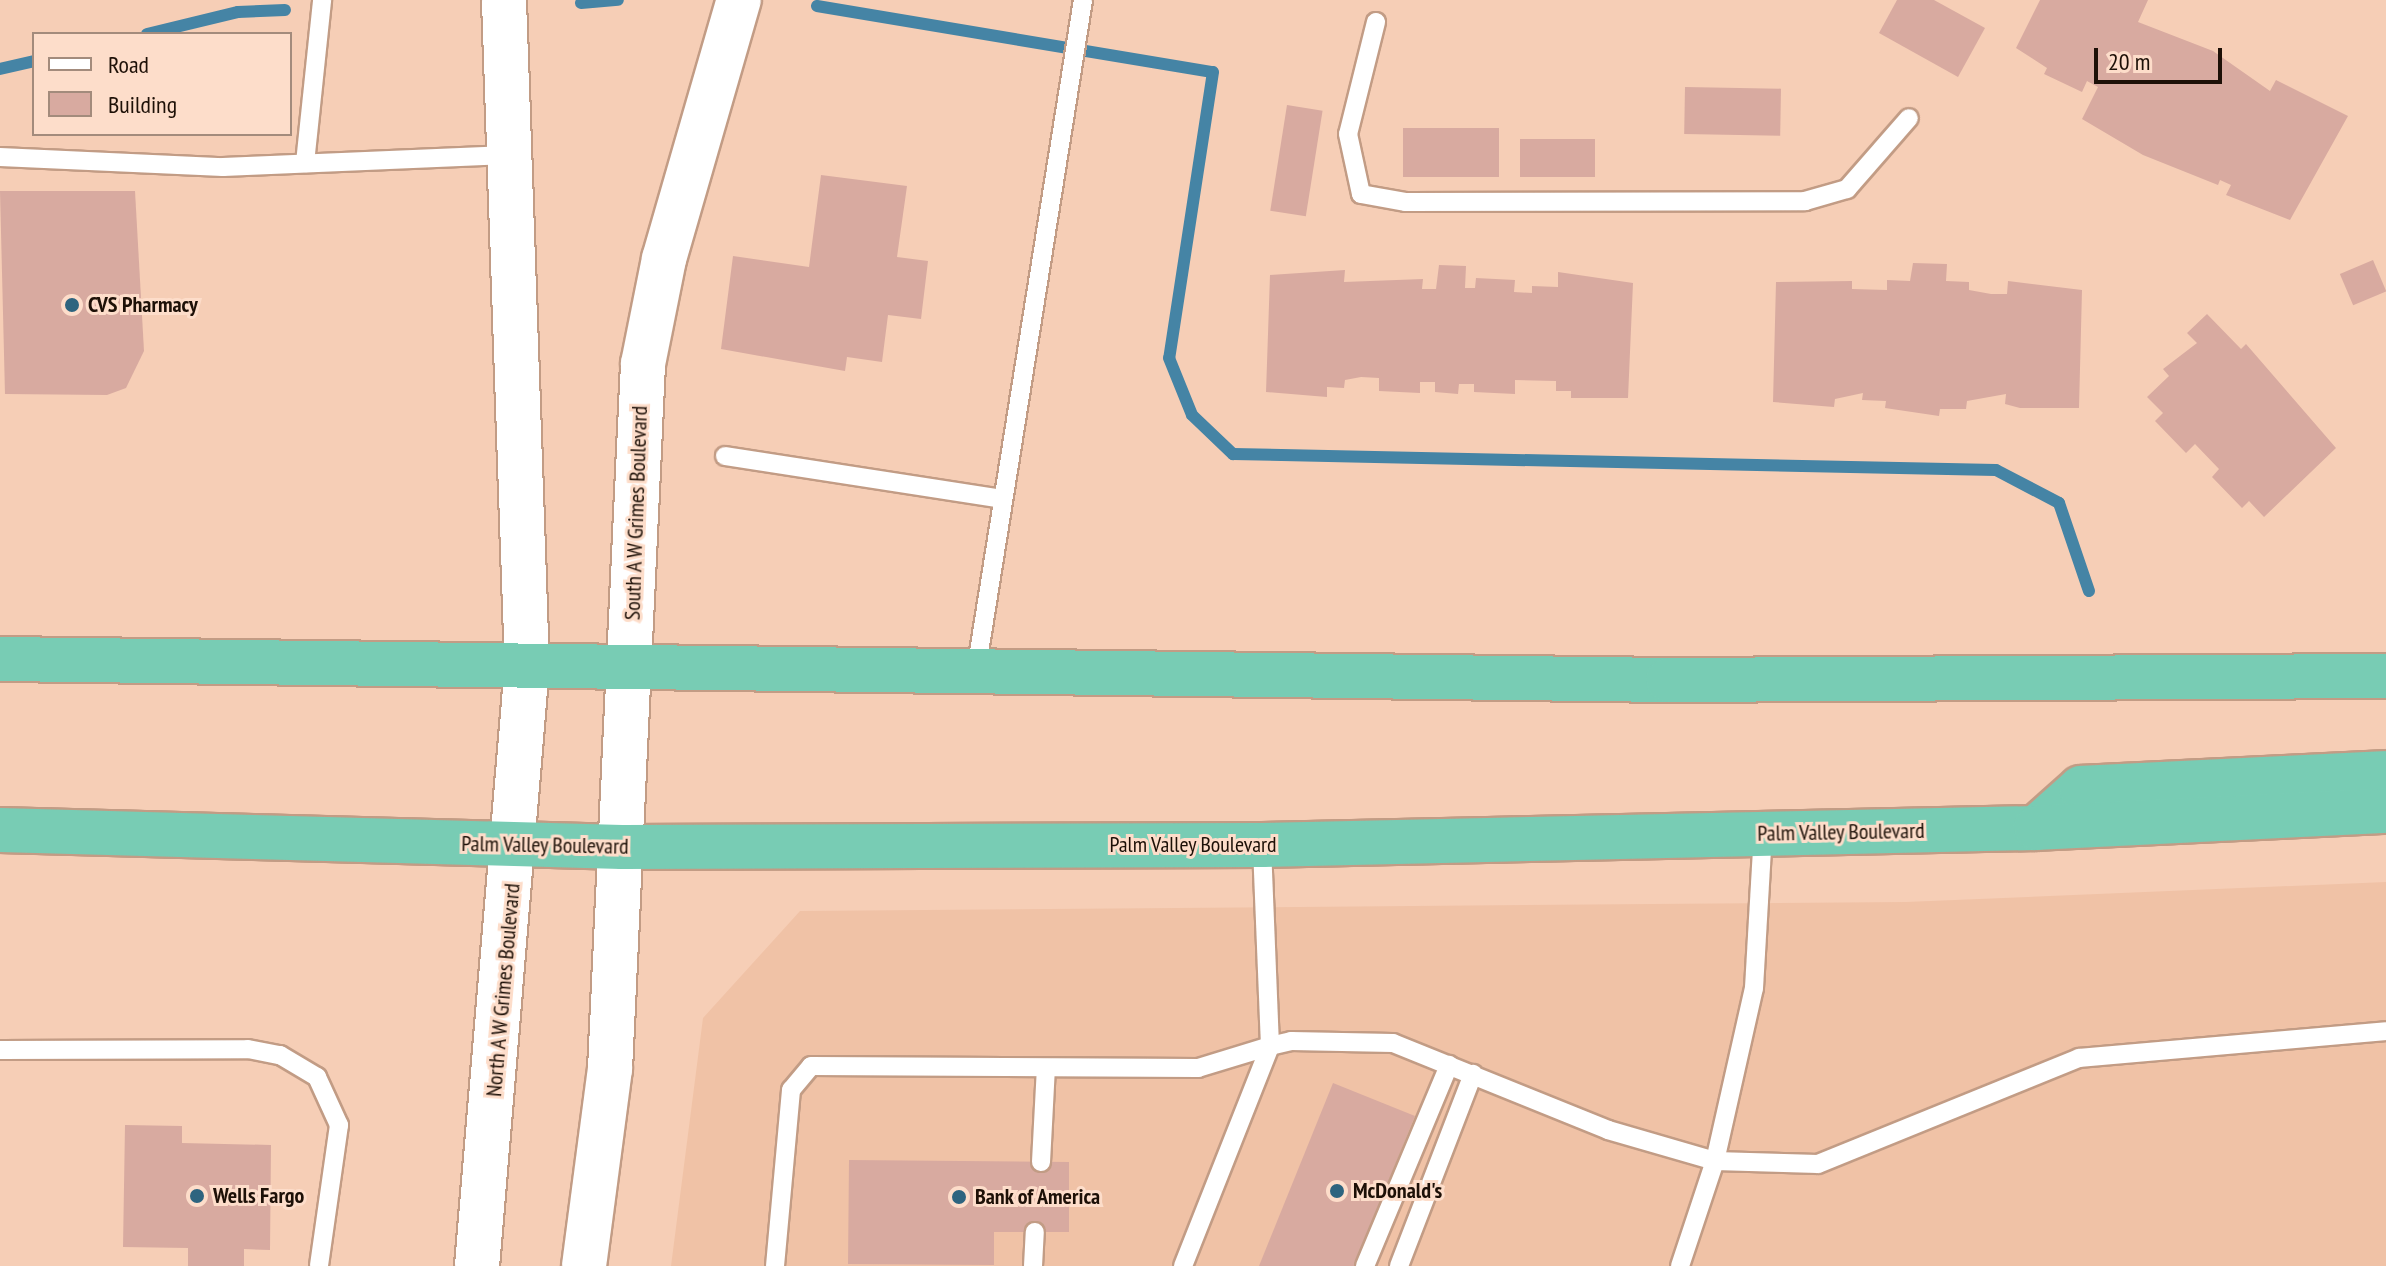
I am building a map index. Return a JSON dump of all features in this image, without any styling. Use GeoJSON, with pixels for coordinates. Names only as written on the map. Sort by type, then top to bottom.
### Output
{"type":"FeatureCollection","features":[{"type":"Feature","properties":{"kind":"highway"},"geometry":{"type":"LineString","coordinates":[[0,659],[1668,680],[2386,676]]}},
{"type":"Feature","properties":{"kind":"highway"},"geometry":{"type":"LineString","coordinates":[[2036,828],[2081,788],[2386,773]]}},
{"type":"Feature","properties":{"kind":"highway","name":"Palm Valley Boulevard"},"geometry":{"type":"LineString","coordinates":[[0,830],[622,847],[1262,845],[2036,828],[2386,811]]}},
{"type":"Feature","properties":{"kind":"main road"},"geometry":{"type":"LineString","coordinates":[[504,0],[505,155],[527,666]]}},
{"type":"Feature","properties":{"kind":"main road","name":"South A W Grimes Boulevard"},"geometry":{"type":"LineString","coordinates":[[622,847],[632,666],[635,441],[643,364],[664,259],[739,0]]}},
{"type":"Feature","properties":{"kind":"main road","name":"North A W Grimes Boulevard"},"geometry":{"type":"LineString","coordinates":[[477,1266],[517,844],[527,666]]}},
{"type":"Feature","properties":{"kind":"main road"},"geometry":{"type":"LineString","coordinates":[[584,1266],[610,1069],[622,847]]}},
{"type":"Feature","properties":{"kind":"lane"},"geometry":{"type":"LineString","coordinates":[[305,163],[322,0]]}},
{"type":"Feature","properties":{"kind":"lane"},"geometry":{"type":"LineString","coordinates":[[976,671],[1083,0]]}},
{"type":"Feature","properties":{"kind":"lane"},"geometry":{"type":"LineString","coordinates":[[1376,22],[1348,134],[1361,194],[1406,202],[1805,201],[1847,189],[1909,118]]}},
{"type":"Feature","properties":{"kind":"lane"},"geometry":{"type":"LineString","coordinates":[[0,157],[223,167],[505,155]]}},
{"type":"Feature","properties":{"kind":"lane"},"geometry":{"type":"LineString","coordinates":[[725,456],[1003,499]]}},
{"type":"Feature","properties":{"kind":"lane"},"geometry":{"type":"LineString","coordinates":[[1680,1266],[1715,1161],[1754,988],[1763,834]]}},
{"type":"Feature","properties":{"kind":"lane"},"geometry":{"type":"LineString","coordinates":[[1183,1266],[1270,1046],[1262,845]]}},
{"type":"Feature","properties":{"kind":"lane"},"geometry":{"type":"LineString","coordinates":[[775,1266],[791,1090],[811,1066],[1198,1068],[1270,1046],[1369,1039],[1473,1074],[1608,1130],[1715,1161],[1818,1164],[2079,1058],[2386,1031]]}},
{"type":"Feature","properties":{"kind":"lane"},"geometry":{"type":"LineString","coordinates":[[0,1050],[248,1049],[280,1055],[317,1077],[339,1125],[319,1266]]}},
{"type":"Feature","properties":{"kind":"lane"},"geometry":{"type":"LineString","coordinates":[[1365,1266],[1449,1065]]}},
{"type":"Feature","properties":{"kind":"lane"},"geometry":{"type":"LineString","coordinates":[[1041,1162],[1046,1068]]}},
{"type":"Feature","properties":{"kind":"lane"},"geometry":{"type":"LineString","coordinates":[[1399,1266],[1473,1074]]}},
{"type":"Feature","properties":{"kind":"lane"},"geometry":{"type":"LineString","coordinates":[[1033,1266],[1035,1232]]}},
{"type":"Feature","properties":{"kind":"shaded area"},"geometry":{"type":"Polygon","coordinates":[[[2386,882],[2386,1266],[671,1266],[703,1018],[800,911],[1906,902],[2386,882]]]}},
{"type":"Feature","properties":{"kind":"building"},"geometry":{"type":"Polygon","coordinates":[[[1897,0],[1934,0],[1985,28],[1958,77],[1879,33],[1897,0]]]}},
{"type":"Feature","properties":{"kind":"building"},"geometry":{"type":"Polygon","coordinates":[[[2040,0],[2148,0],[2138,22],[2213,51],[2270,91],[2276,80],[2348,116],[2290,220],[2226,195],[2231,185],[2220,180],[2218,185],[2143,155],[2082,119],[2098,87],[2087,81],[2082,92],[2044,74],[2047,68],[2016,48],[2040,0]]]}},
{"type":"Feature","properties":{"kind":"building"},"geometry":{"type":"Polygon","coordinates":[[[1685,87],[1781,89],[1780,136],[1684,134],[1685,87]]]}},
{"type":"Feature","properties":{"kind":"building"},"geometry":{"type":"Polygon","coordinates":[[[1287,105],[1323,111],[1306,216],[1270,211],[1287,105]]]}},
{"type":"Feature","properties":{"kind":"building"},"geometry":{"type":"Polygon","coordinates":[[[1403,128],[1499,128],[1499,177],[1403,177],[1403,128]]]}},
{"type":"Feature","properties":{"kind":"building"},"geometry":{"type":"Polygon","coordinates":[[[1520,139],[1595,139],[1595,177],[1520,177],[1520,139]]]}},
{"type":"Feature","properties":{"kind":"building"},"geometry":{"type":"Polygon","coordinates":[[[821,175],[907,186],[897,257],[928,261],[921,319],[888,315],[882,362],[847,357],[845,371],[721,349],[733,256],[809,267],[821,175]]]}},
{"type":"Feature","properties":{"kind":"building","name":"CVS Pharmacy"},"geometry":{"type":"Polygon","coordinates":[[[0,191],[135,191],[144,351],[126,388],[107,395],[5,394],[0,191]]]}},
{"type":"Feature","properties":{"kind":"building"},"geometry":{"type":"Polygon","coordinates":[[[2373,260],[2386,291],[2353,305],[2340,274],[2373,260]]]}},
{"type":"Feature","properties":{"kind":"building"},"geometry":{"type":"Polygon","coordinates":[[[1913,263],[1947,264],[1946,281],[1969,282],[1969,290],[1991,294],[2007,294],[2008,281],[2082,290],[2079,408],[2020,408],[2005,404],[2006,394],[1967,401],[1966,409],[1940,409],[1939,416],[1885,408],[1886,401],[1862,400],[1863,393],[1835,399],[1834,407],[1773,402],[1776,282],[1852,281],[1852,289],[1887,290],[1887,280],[1910,281],[1913,263]]]}},
{"type":"Feature","properties":{"kind":"building"},"geometry":{"type":"Polygon","coordinates":[[[1439,265],[1466,266],[1465,288],[1475,288],[1476,278],[1515,280],[1514,292],[1532,293],[1532,286],[1558,287],[1558,272],[1633,283],[1628,398],[1571,398],[1571,391],[1556,391],[1556,381],[1515,380],[1515,394],[1474,392],[1474,384],[1459,384],[1458,394],[1435,392],[1435,382],[1420,382],[1420,393],[1379,391],[1379,378],[1361,377],[1345,380],[1344,388],[1327,387],[1327,397],[1266,392],[1270,275],[1345,270],[1344,282],[1423,279],[1422,289],[1436,289],[1439,265]]]}},
{"type":"Feature","properties":{"kind":"building"},"geometry":{"type":"Polygon","coordinates":[[[2207,314],[2241,349],[2246,344],[2336,448],[2264,517],[2249,501],[2242,508],[2212,477],[2219,469],[2195,444],[2186,453],[2155,421],[2163,413],[2147,397],[2169,376],[2163,369],[2197,343],[2187,333],[2207,314]]]}},
{"type":"Feature","properties":{"kind":"building","name":"McDonald's"},"geometry":{"type":"Polygon","coordinates":[[[1333,1083],[1415,1116],[1354,1266],[1259,1266],[1333,1083]]]}},
{"type":"Feature","properties":{"kind":"building","name":"Wells Fargo"},"geometry":{"type":"Polygon","coordinates":[[[125,1125],[182,1126],[182,1143],[271,1145],[270,1250],[244,1249],[244,1266],[188,1266],[188,1248],[123,1247],[125,1125]]]}},
{"type":"Feature","properties":{"kind":"building","name":"Bank of America"},"geometry":{"type":"Polygon","coordinates":[[[849,1160],[1069,1162],[1069,1232],[994,1232],[994,1265],[848,1264],[849,1160]]]}},
{"type":"Feature","properties":{"kind":"waterway"},"geometry":{"type":"LineString","coordinates":[[581,3],[618,0]]}},
{"type":"Feature","properties":{"kind":"waterway"},"geometry":{"type":"LineString","coordinates":[[817,6],[1213,72],[1169,358],[1192,415],[1233,454],[1996,470],[2059,503],[2089,591]]}},
{"type":"Feature","properties":{"kind":"waterway"},"geometry":{"type":"LineString","coordinates":[[155,32],[238,12],[285,10]]}},
{"type":"Feature","properties":{"kind":"waterway"},"geometry":{"type":"LineString","coordinates":[[0,69],[32,61]]}},
{"type":"Feature","properties":{"kind":"place","name":"CVS Pharmacy"},"geometry":{"type":"Point","coordinates":[72,305]}},
{"type":"Feature","properties":{"kind":"place","name":"McDonald's"},"geometry":{"type":"Point","coordinates":[1337,1191]}},
{"type":"Feature","properties":{"kind":"place","name":"Wells Fargo"},"geometry":{"type":"Point","coordinates":[197,1196]}},
{"type":"Feature","properties":{"kind":"place","name":"Bank of America"},"geometry":{"type":"Point","coordinates":[959,1197]}}]}
